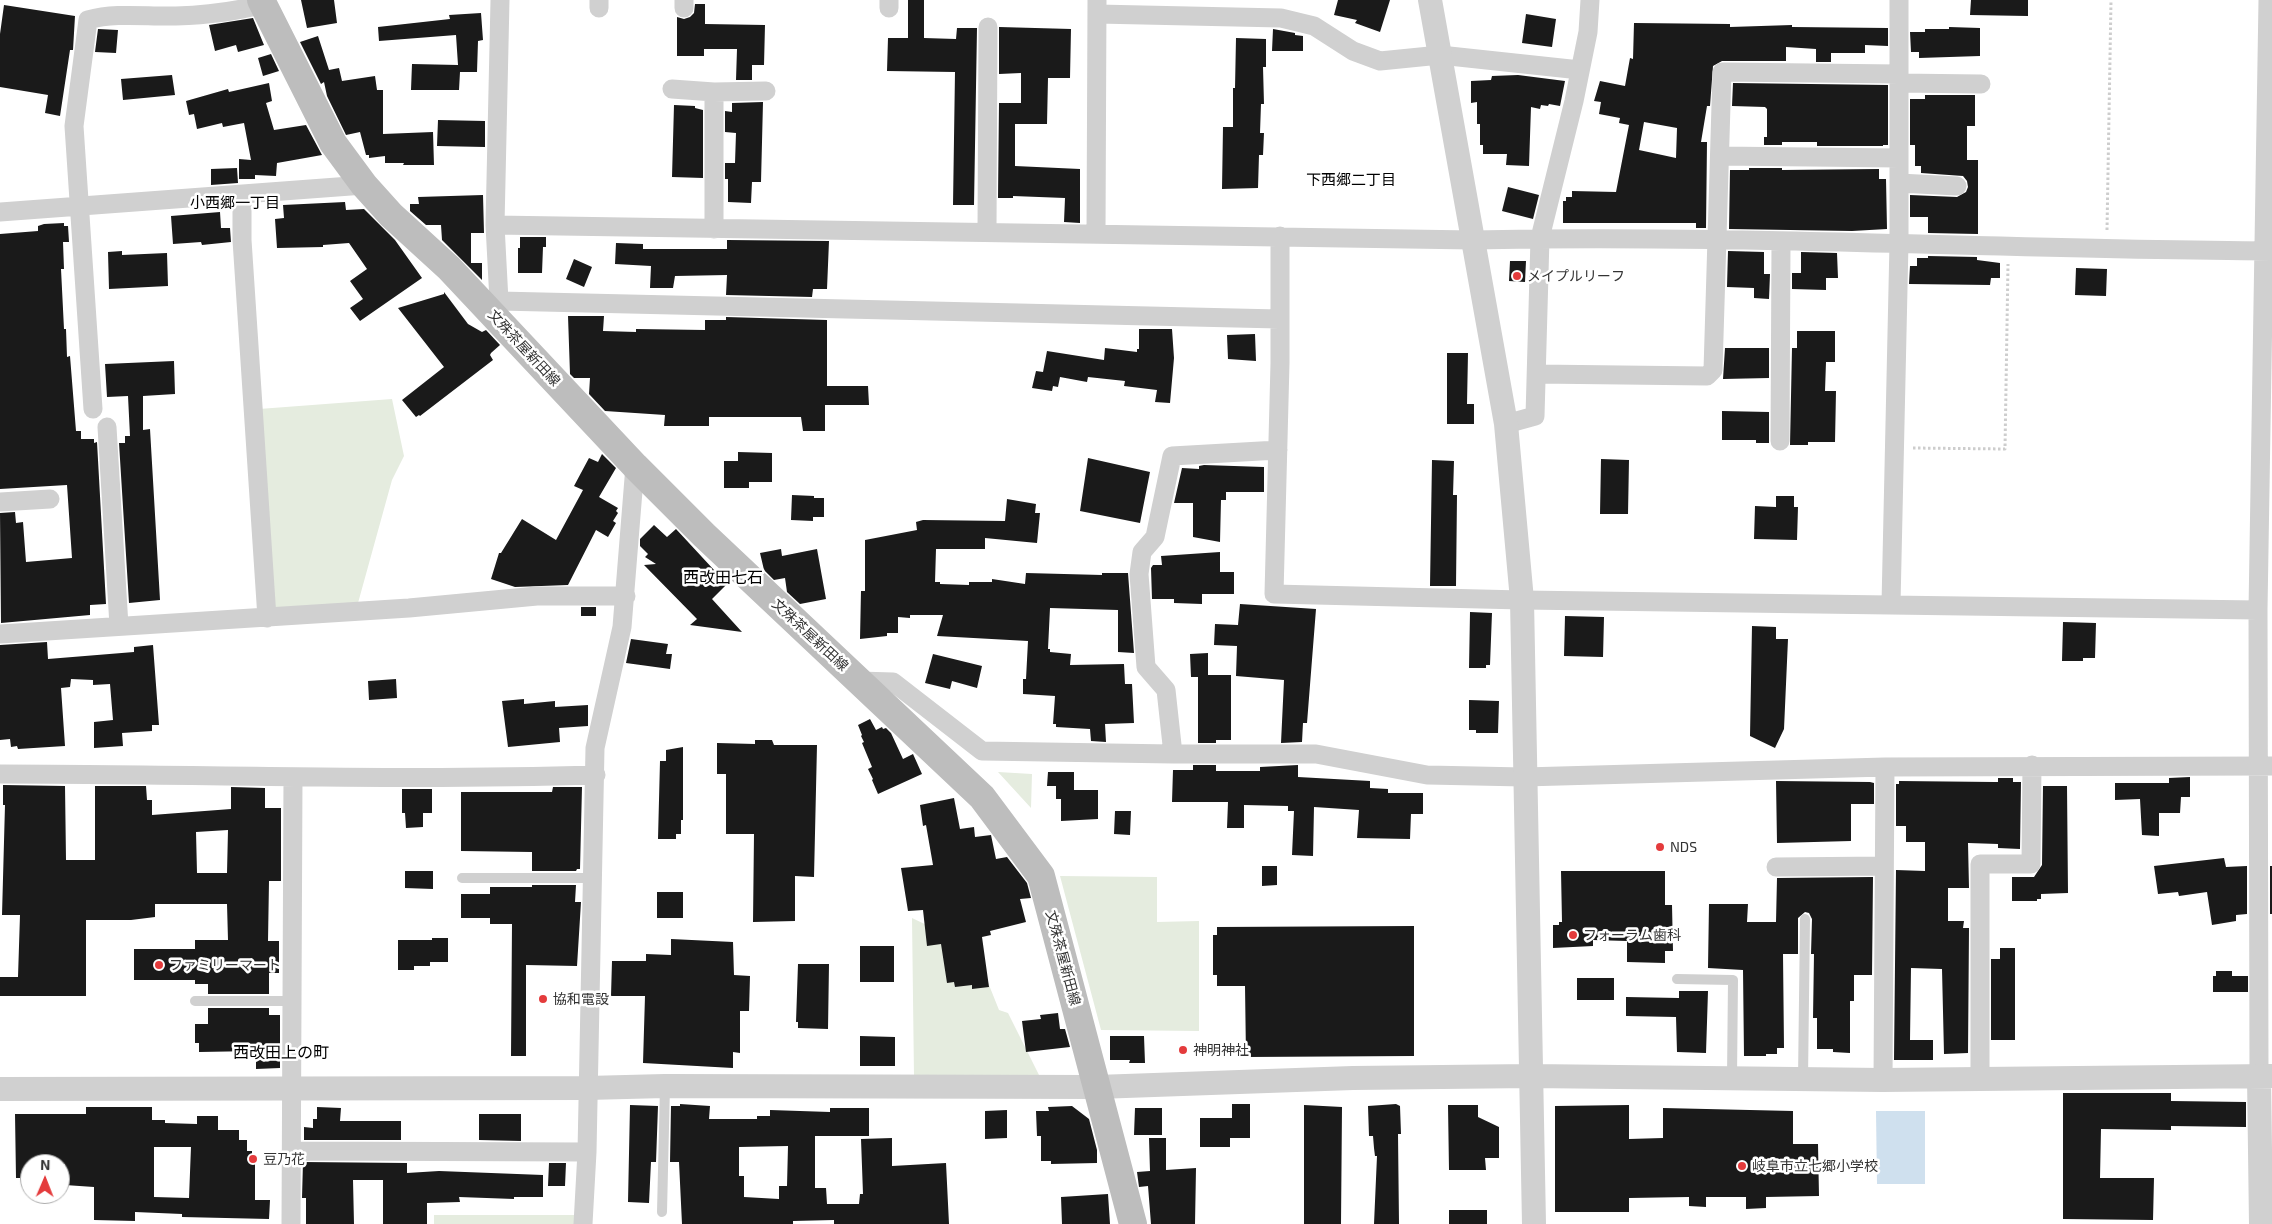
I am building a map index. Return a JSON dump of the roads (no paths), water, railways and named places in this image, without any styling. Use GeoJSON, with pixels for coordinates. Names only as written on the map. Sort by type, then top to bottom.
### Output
{"type":"FeatureCollection","features":[{"type":"Feature","properties":{"kind":"main road","name":"文殊茶屋新田線"},"geometry":{"type":"LineString","coordinates":[[262,2],[333,143],[364,185],[391,215],[492,304],[635,466],[982,797],[1041,876],[1133,1224]]}},
{"type":"Feature","properties":{"kind":"street"},"geometry":{"type":"LineString","coordinates":[[500,0],[492,304],[1279,319]]}},
{"type":"Feature","properties":{"kind":"street"},"geometry":{"type":"LineString","coordinates":[[1430,0],[1506,424],[1522,600],[1534,1224]]}},
{"type":"Feature","properties":{"kind":"street"},"geometry":{"type":"LineString","coordinates":[[1506,424],[1535,416],[1540,238],[1588,32],[1590,0]]}},
{"type":"Feature","properties":{"kind":"street"},"geometry":{"type":"LineString","coordinates":[[1891,604],[1899,243],[1899,0]]}},
{"type":"Feature","properties":{"kind":"street"},"geometry":{"type":"LineString","coordinates":[[2261,1224],[2266,1076],[2265,610],[2268,0]]}},
{"type":"Feature","properties":{"kind":"street"},"geometry":{"type":"LineString","coordinates":[[93,409],[74,126],[88,20],[104,16],[176,16],[235,12],[262,2]]}},
{"type":"Feature","properties":{"kind":"street"},"geometry":{"type":"LineString","coordinates":[[1096,234],[1097,7],[1281,18],[1314,26],[1353,51],[1380,61],[1440,55],[1580,70]]}},
{"type":"Feature","properties":{"kind":"street"},"geometry":{"type":"LineString","coordinates":[[987,231],[988,27]]}},
{"type":"Feature","properties":{"kind":"street"},"geometry":{"type":"LineString","coordinates":[[1536,374],[1707,376],[1713,370],[1722,72],[1899,78],[1981,84]]}},
{"type":"Feature","properties":{"kind":"street"},"geometry":{"type":"LineString","coordinates":[[672,89],[714,92],[766,91]]}},
{"type":"Feature","properties":{"kind":"street"},"geometry":{"type":"LineString","coordinates":[[714,92],[714,229]]}},
{"type":"Feature","properties":{"kind":"street"},"geometry":{"type":"LineString","coordinates":[[1720,156],[1899,158]]}},
{"type":"Feature","properties":{"kind":"street"},"geometry":{"type":"LineString","coordinates":[[1899,183],[1957,186]]}},
{"type":"Feature","properties":{"kind":"street"},"geometry":{"type":"LineString","coordinates":[[0,212],[242,196],[364,185]]}},
{"type":"Feature","properties":{"kind":"street"},"geometry":{"type":"LineString","coordinates":[[242,196],[242,240],[267,618]]}},
{"type":"Feature","properties":{"kind":"street"},"geometry":{"type":"LineString","coordinates":[[495,225],[987,231],[1473,240],[1540,238],[1718,240],[2268,251]]}},
{"type":"Feature","properties":{"kind":"street"},"geometry":{"type":"LineString","coordinates":[[1280,236],[1280,362],[1274,594],[1522,600],[2265,610]]}},
{"type":"Feature","properties":{"kind":"street"},"geometry":{"type":"LineString","coordinates":[[1780,441],[1781,242]]}},
{"type":"Feature","properties":{"kind":"street"},"geometry":{"type":"LineString","coordinates":[[106,427],[119,626]]}},
{"type":"Feature","properties":{"kind":"street"},"geometry":{"type":"LineString","coordinates":[[1172,754],[1166,690],[1146,667],[1139,574],[1142,552],[1155,536],[1172,456],[1278,450]]}},
{"type":"Feature","properties":{"kind":"street"},"geometry":{"type":"LineString","coordinates":[[583,1224],[587,1152],[587,1088],[596,776],[595,748],[622,627],[635,466]]}},
{"type":"Feature","properties":{"kind":"street"},"geometry":{"type":"LineString","coordinates":[[0,502],[50,499]]}},
{"type":"Feature","properties":{"kind":"street"},"geometry":{"type":"LineString","coordinates":[[0,634],[409,608],[537,596],[626,596]]}},
{"type":"Feature","properties":{"kind":"street"},"geometry":{"type":"LineString","coordinates":[[859,681],[893,682],[982,751],[1316,754],[1427,775],[1524,777],[1885,767],[2266,765]]}},
{"type":"Feature","properties":{"kind":"street"},"geometry":{"type":"LineString","coordinates":[[1980,1079],[1980,864],[2031,864],[2032,765]]}},
{"type":"Feature","properties":{"kind":"street"},"geometry":{"type":"LineString","coordinates":[[1882,1080],[1885,767]]}},
{"type":"Feature","properties":{"kind":"street"},"geometry":{"type":"LineString","coordinates":[[0,774],[510,778],[596,776]]}},
{"type":"Feature","properties":{"kind":"street"},"geometry":{"type":"LineString","coordinates":[[291,1224],[293,777]]}},
{"type":"Feature","properties":{"kind":"street"},"geometry":{"type":"LineString","coordinates":[[1776,867],[1884,866]]}},
{"type":"Feature","properties":{"kind":"street"},"geometry":{"type":"LineString","coordinates":[[0,1089],[587,1088],[665,1086],[1098,1087],[1353,1078],[1531,1076],[1882,1080],[2266,1076]]}},
{"type":"Feature","properties":{"kind":"street"},"geometry":{"type":"LineString","coordinates":[[291,1150],[587,1152]]}},
{"type":"Feature","properties":{"kind":"lane"},"geometry":{"type":"LineString","coordinates":[[462,878],[593,878]]}},
{"type":"Feature","properties":{"kind":"lane"},"geometry":{"type":"LineString","coordinates":[[1803,1079],[1805,919]]}},
{"type":"Feature","properties":{"kind":"lane"},"geometry":{"type":"LineString","coordinates":[[1677,979],[1733,980],[1732,1077]]}},
{"type":"Feature","properties":{"kind":"lane"},"geometry":{"type":"LineString","coordinates":[[195,1001],[291,1001]]}},
{"type":"Feature","properties":{"kind":"lane"},"geometry":{"type":"LineString","coordinates":[[662,1212],[665,1086]]}},
{"type":"Feature","properties":{"kind":"water"},"geometry":{"type":"Polygon","coordinates":[[[1876,1111],[1925,1111],[1925,1184],[1877,1184],[1876,1111]]]}},
{"type":"Feature","properties":{"kind":"place","name":"メイプルリーフ"},"geometry":{"type":"Point","coordinates":[1517,276]}},
{"type":"Feature","properties":{"kind":"place","name":"NDS"},"geometry":{"type":"Point","coordinates":[1660,847]}},
{"type":"Feature","properties":{"kind":"place","name":"フォーラム歯科"},"geometry":{"type":"Point","coordinates":[1573,935]}},
{"type":"Feature","properties":{"kind":"place","name":"ファミリーマート"},"geometry":{"type":"Point","coordinates":[159,965]}},
{"type":"Feature","properties":{"kind":"place","name":"協和電設"},"geometry":{"type":"Point","coordinates":[543,999]}},
{"type":"Feature","properties":{"kind":"place","name":"神明神社"},"geometry":{"type":"Point","coordinates":[1183,1050]}},
{"type":"Feature","properties":{"kind":"place","name":"豆乃花"},"geometry":{"type":"Point","coordinates":[253,1159]}},
{"type":"Feature","properties":{"kind":"place","name":"岐阜市立七郷小学校"},"geometry":{"type":"Point","coordinates":[1742,1166]}},
{"type":"Feature","properties":{"kind":"district","name":"下西郷二丁目"},"geometry":{"type":"Point","coordinates":[1351,180]}},
{"type":"Feature","properties":{"kind":"district","name":"小西郷一丁目"},"geometry":{"type":"Point","coordinates":[235,203]}},
{"type":"Feature","properties":{"kind":"district","name":"西改田七石"},"geometry":{"type":"Point","coordinates":[723,578]}},
{"type":"Feature","properties":{"kind":"district","name":"西改田上の町"},"geometry":{"type":"Point","coordinates":[281,1053]}}]}
